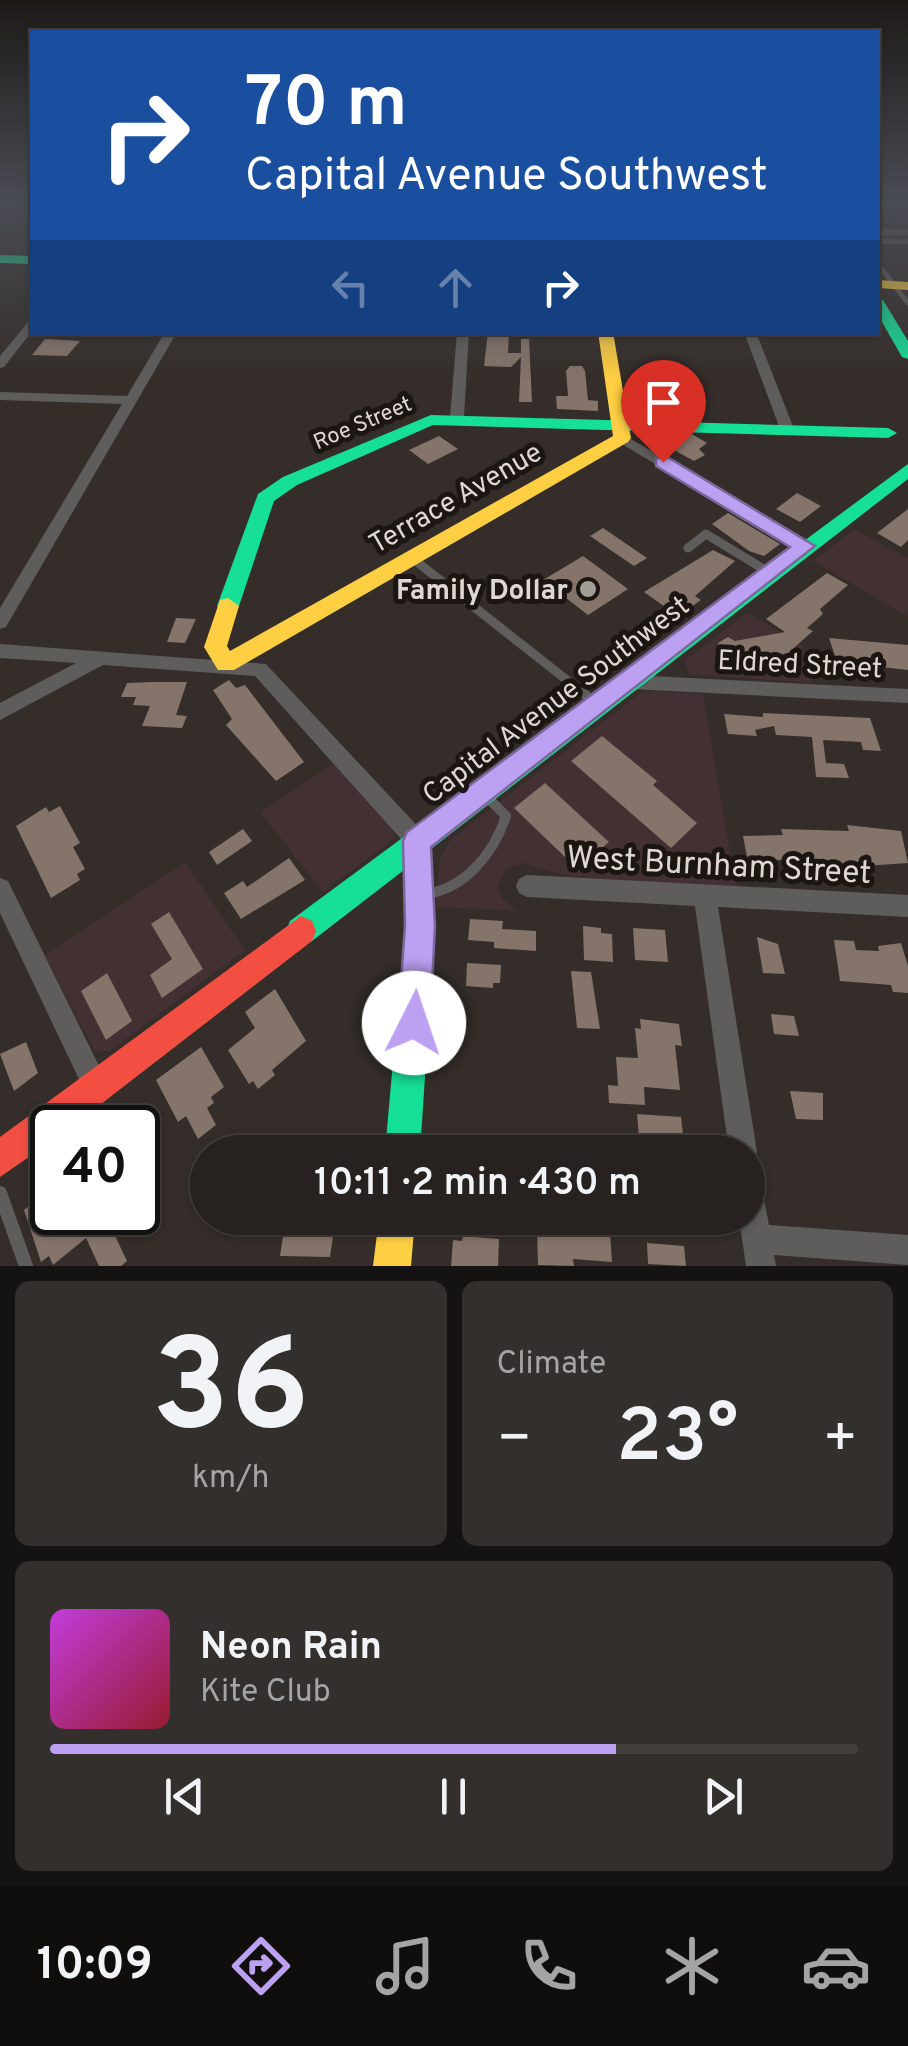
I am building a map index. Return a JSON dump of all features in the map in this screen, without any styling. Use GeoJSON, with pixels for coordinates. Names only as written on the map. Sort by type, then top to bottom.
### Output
{"type":"FeatureCollection","features":[{"type":"Feature","properties":{"kind":"street"},"geometry":{"type":"LineString","coordinates":[[880,304],[898,325],[908,354]]}},
{"type":"Feature","properties":{"kind":"street"},"geometry":{"type":"LineString","coordinates":[[0,364],[30,326]]}},
{"type":"Feature","properties":{"kind":"street"},"geometry":{"type":"LineString","coordinates":[[0,622],[170,335]]}},
{"type":"Feature","properties":{"kind":"street"},"geometry":{"type":"LineString","coordinates":[[457,417],[462,335]]}},
{"type":"Feature","properties":{"kind":"street"},"geometry":{"type":"LineString","coordinates":[[606,335],[621,430],[804,546]]}},
{"type":"Feature","properties":{"kind":"street"},"geometry":{"type":"LineString","coordinates":[[751,335],[788,429]]}},
{"type":"Feature","properties":{"kind":"street"},"geometry":{"type":"LineString","coordinates":[[0,396],[130,400]]}},
{"type":"Feature","properties":{"kind":"street","name":"Roe Street"},"geometry":{"type":"LineString","coordinates":[[226,664],[215,647],[265,498],[290,481],[424,421],[457,417],[621,430],[888,433]]}},
{"type":"Feature","properties":{"kind":"street","name":"Terrace Avenue"},"geometry":{"type":"LineString","coordinates":[[226,664],[621,430]]}},
{"type":"Feature","properties":{"kind":"street","name":"Capital Avenue Southwest"},"geometry":{"type":"LineString","coordinates":[[0,1159],[804,546],[907,472]]}},
{"type":"Feature","properties":{"kind":"street"},"geometry":{"type":"LineString","coordinates":[[0,651],[255,668],[269,675],[417,841],[419,894],[403,1135]]}},
{"type":"Feature","properties":{"kind":"street"},"geometry":{"type":"LineString","coordinates":[[0,712],[103,657]]}},
{"type":"Feature","properties":{"kind":"street","name":"Eldred Street"},"geometry":{"type":"LineString","coordinates":[[630,682],[908,696]]}},
{"type":"Feature","properties":{"kind":"street","name":"West Burnham Street"},"geometry":{"type":"LineString","coordinates":[[527,886],[908,906]]}},
{"type":"Feature","properties":{"kind":"street"},"geometry":{"type":"LineString","coordinates":[[0,888],[96,1087]]}},
{"type":"Feature","properties":{"kind":"street"},"geometry":{"type":"LineString","coordinates":[[705,896],[741,1135]]}},
{"type":"Feature","properties":{"kind":"street"},"geometry":{"type":"LineString","coordinates":[[392,1266],[395,1235]]}},
{"type":"Feature","properties":{"kind":"street"},"geometry":{"type":"LineString","coordinates":[[758,1253],[908,1250]]}},
{"type":"Feature","properties":{"kind":"lane"},"geometry":{"type":"LineString","coordinates":[[880,267],[897,289]]}},
{"type":"Feature","properties":{"kind":"lane"},"geometry":{"type":"LineString","coordinates":[[688,548],[706,534],[770,573]]}},
{"type":"Feature","properties":{"kind":"lane"},"geometry":{"type":"LineString","coordinates":[[411,557],[598,705]]}},
{"type":"Feature","properties":{"kind":"lane"},"geometry":{"type":"LineString","coordinates":[[419,894],[448,892],[464,882],[504,830],[506,816],[482,792]]}},
{"type":"Feature","properties":{"kind":"lane"},"geometry":{"type":"LineString","coordinates":[[0,1193],[26,1266]]}},
{"type":"Feature","properties":{"kind":"shaded area"},"geometry":{"type":"Polygon","coordinates":[[[854,529],[908,558],[908,617],[813,561],[854,529]]]}},
{"type":"Feature","properties":{"kind":"shaded area"},"geometry":{"type":"Polygon","coordinates":[[[748,612],[803,647],[813,683],[689,674],[685,660],[748,612]]]}},
{"type":"Feature","properties":{"kind":"shaded area"},"geometry":{"type":"Polygon","coordinates":[[[640,693],[703,694],[736,887],[573,877],[522,863],[505,870],[498,887],[502,899],[518,911],[435,907],[440,857],[450,840],[640,693]]]}},
{"type":"Feature","properties":{"kind":"shaded area"},"geometry":{"type":"Polygon","coordinates":[[[334,763],[393,831],[394,839],[323,892],[260,812],[334,763]]]}},
{"type":"Feature","properties":{"kind":"shaded area"},"geometry":{"type":"Polygon","coordinates":[[[185,862],[245,950],[110,1051],[95,1052],[45,955],[185,862]]]}},
{"type":"Feature","properties":{"kind":"building"},"geometry":{"type":"Polygon","coordinates":[[[488,335],[509,335],[508,353],[521,353],[521,339],[529,339],[532,402],[519,402],[521,357],[511,367],[484,366],[488,335]]]}},
{"type":"Feature","properties":{"kind":"building"},"geometry":{"type":"Polygon","coordinates":[[[45,339],[80,341],[67,356],[32,355],[45,339]]]}},
{"type":"Feature","properties":{"kind":"building"},"geometry":{"type":"Polygon","coordinates":[[[570,366],[582,366],[588,400],[598,401],[598,411],[557,409],[556,396],[568,396],[566,371],[570,366]]]}},
{"type":"Feature","properties":{"kind":"building"},"geometry":{"type":"Polygon","coordinates":[[[692,434],[707,443],[699,449],[705,455],[694,461],[648,436],[692,434]]]}},
{"type":"Feature","properties":{"kind":"building"},"geometry":{"type":"Polygon","coordinates":[[[439,436],[458,449],[428,464],[409,450],[439,436]]]}},
{"type":"Feature","properties":{"kind":"building"},"geometry":{"type":"Polygon","coordinates":[[[797,493],[821,506],[800,522],[776,509],[797,493]]]}},
{"type":"Feature","properties":{"kind":"building"},"geometry":{"type":"Polygon","coordinates":[[[908,509],[908,540],[901,547],[877,533],[908,509]]]}},
{"type":"Feature","properties":{"kind":"building"},"geometry":{"type":"Polygon","coordinates":[[[728,513],[780,544],[764,556],[749,551],[712,524],[728,513]]]}},
{"type":"Feature","properties":{"kind":"building"},"geometry":{"type":"Polygon","coordinates":[[[603,528],[647,558],[634,566],[590,536],[603,528]]]}},
{"type":"Feature","properties":{"kind":"building"},"geometry":{"type":"Polygon","coordinates":[[[713,550],[735,561],[695,596],[701,600],[678,616],[644,592],[713,550]]]}},
{"type":"Feature","properties":{"kind":"building"},"geometry":{"type":"Polygon","coordinates":[[[583,556],[628,589],[588,615],[543,580],[583,556]]]}},
{"type":"Feature","properties":{"kind":"building"},"geometry":{"type":"Polygon","coordinates":[[[827,573],[848,585],[820,609],[823,614],[807,628],[813,631],[788,653],[738,662],[740,670],[723,669],[718,643],[728,637],[735,641],[785,632],[766,619],[827,573]]]}},
{"type":"Feature","properties":{"kind":"building"},"geometry":{"type":"Polygon","coordinates":[[[176,618],[196,619],[185,643],[167,642],[176,618]]]}},
{"type":"Feature","properties":{"kind":"building"},"geometry":{"type":"Polygon","coordinates":[[[829,638],[908,645],[908,670],[837,662],[829,638]]]}},
{"type":"Feature","properties":{"kind":"building"},"geometry":{"type":"Polygon","coordinates":[[[229,680],[236,688],[245,685],[304,762],[276,781],[226,725],[232,719],[213,690],[229,680]]]}},
{"type":"Feature","properties":{"kind":"building"},"geometry":{"type":"Polygon","coordinates":[[[187,682],[176,715],[187,716],[182,728],[142,726],[150,706],[133,705],[136,697],[121,697],[127,683],[187,682]]]}},
{"type":"Feature","properties":{"kind":"building"},"geometry":{"type":"Polygon","coordinates":[[[763,713],[870,718],[881,751],[863,750],[861,742],[823,740],[826,763],[844,764],[849,778],[816,777],[812,737],[776,735],[774,726],[755,730],[757,736],[728,734],[724,714],[763,717],[763,713]]]}},
{"type":"Feature","properties":{"kind":"building"},"geometry":{"type":"Polygon","coordinates":[[[602,736],[657,781],[653,785],[697,823],[671,848],[571,761],[602,736]]]}},
{"type":"Feature","properties":{"kind":"building"},"geometry":{"type":"Polygon","coordinates":[[[545,783],[609,842],[585,863],[572,851],[565,857],[514,808],[545,783]]]}},
{"type":"Feature","properties":{"kind":"building"},"geometry":{"type":"Polygon","coordinates":[[[60,806],[80,843],[73,847],[85,869],[77,874],[80,880],[51,898],[16,826],[46,807],[49,812],[60,806]]]}},
{"type":"Feature","properties":{"kind":"building"},"geometry":{"type":"Polygon","coordinates":[[[847,825],[901,831],[908,863],[850,867],[747,857],[743,836],[783,835],[781,829],[849,831],[847,825]]]}},
{"type":"Feature","properties":{"kind":"building"},"geometry":{"type":"Polygon","coordinates":[[[243,829],[252,841],[217,865],[209,852],[243,829]]]}},
{"type":"Feature","properties":{"kind":"building"},"geometry":{"type":"Polygon","coordinates":[[[289,858],[305,880],[241,919],[224,893],[243,881],[247,887],[289,858]]]}},
{"type":"Feature","properties":{"kind":"building"},"geometry":{"type":"Polygon","coordinates":[[[169,912],[203,969],[162,998],[150,975],[172,959],[151,924],[169,912]]]}},
{"type":"Feature","properties":{"kind":"building"},"geometry":{"type":"Polygon","coordinates":[[[470,919],[503,921],[502,929],[536,931],[536,951],[494,948],[494,942],[468,940],[470,919]]]}},
{"type":"Feature","properties":{"kind":"building"},"geometry":{"type":"Polygon","coordinates":[[[583,926],[612,934],[613,962],[584,960],[583,926]]]}},
{"type":"Feature","properties":{"kind":"building"},"geometry":{"type":"Polygon","coordinates":[[[633,928],[665,930],[668,962],[635,960],[633,928]]]}},
{"type":"Feature","properties":{"kind":"building"},"geometry":{"type":"Polygon","coordinates":[[[757,937],[778,944],[785,974],[763,973],[757,937]]]}},
{"type":"Feature","properties":{"kind":"building"},"geometry":{"type":"Polygon","coordinates":[[[834,940],[854,941],[856,950],[879,951],[878,946],[901,943],[908,966],[908,993],[893,992],[891,985],[840,981],[834,940]]]}},
{"type":"Feature","properties":{"kind":"building"},"geometry":{"type":"Polygon","coordinates":[[[467,963],[501,965],[500,983],[493,983],[493,988],[466,986],[467,963]]]}},
{"type":"Feature","properties":{"kind":"building"},"geometry":{"type":"Polygon","coordinates":[[[571,971],[591,972],[600,1029],[577,1028],[571,971]]]}},
{"type":"Feature","properties":{"kind":"building"},"geometry":{"type":"Polygon","coordinates":[[[107,973],[132,1021],[106,1040],[81,991],[107,973]]]}},
{"type":"Feature","properties":{"kind":"building"},"geometry":{"type":"Polygon","coordinates":[[[275,989],[306,1041],[272,1070],[275,1075],[258,1089],[253,1081],[249,1084],[228,1050],[255,1028],[245,1012],[275,989]]]}},
{"type":"Feature","properties":{"kind":"building"},"geometry":{"type":"Polygon","coordinates":[[[771,1014],[794,1016],[799,1036],[774,1034],[771,1014]]]}},
{"type":"Feature","properties":{"kind":"building"},"geometry":{"type":"Polygon","coordinates":[[[640,1019],[679,1024],[682,1046],[675,1045],[680,1090],[644,1087],[645,1105],[609,1103],[608,1085],[618,1086],[616,1057],[638,1058],[635,1028],[641,1029],[640,1019]]]}},
{"type":"Feature","properties":{"kind":"building"},"geometry":{"type":"Polygon","coordinates":[[[26,1042],[38,1073],[14,1091],[0,1054],[26,1042]]]}},
{"type":"Feature","properties":{"kind":"building"},"geometry":{"type":"Polygon","coordinates":[[[201,1047],[224,1087],[211,1097],[214,1103],[207,1108],[216,1125],[203,1135],[196,1135],[186,1116],[178,1122],[156,1080],[201,1047]]]}},
{"type":"Feature","properties":{"kind":"building"},"geometry":{"type":"Polygon","coordinates":[[[790,1091],[823,1093],[823,1120],[796,1119],[790,1091]]]}},
{"type":"Feature","properties":{"kind":"building"},"geometry":{"type":"Polygon","coordinates":[[[637,1114],[681,1117],[683,1135],[639,1135],[637,1114]]]}},
{"type":"Feature","properties":{"kind":"building"},"geometry":{"type":"Polygon","coordinates":[[[30,1205],[30,1228],[24,1210],[30,1205]]]}},
{"type":"Feature","properties":{"kind":"building"},"geometry":{"type":"Polygon","coordinates":[[[32,1235],[115,1235],[127,1261],[121,1266],[99,1266],[86,1238],[53,1265],[49,1256],[41,1262],[32,1235]]]}},
{"type":"Feature","properties":{"kind":"building"},"geometry":{"type":"Polygon","coordinates":[[[283,1235],[333,1235],[330,1257],[280,1256],[283,1235]]]}},
{"type":"Feature","properties":{"kind":"building"},"geometry":{"type":"Polygon","coordinates":[[[537,1235],[610,1235],[612,1262],[573,1259],[574,1266],[538,1265],[537,1235]]]}},
{"type":"Feature","properties":{"kind":"building"},"geometry":{"type":"Polygon","coordinates":[[[463,1236],[499,1239],[498,1266],[451,1266],[453,1240],[462,1241],[463,1236]]]}},
{"type":"Feature","properties":{"kind":"building"},"geometry":{"type":"Polygon","coordinates":[[[647,1243],[684,1246],[686,1266],[648,1264],[647,1243]]]}},
{"type":"Feature","properties":{"kind":"traffic: fast"},"geometry":{"type":"LineString","coordinates":[[880,306],[908,354]]}},
{"type":"Feature","properties":{"kind":"traffic: fast"},"geometry":{"type":"LineString","coordinates":[[228,606],[265,498],[290,481],[431,420],[888,433]]}},
{"type":"Feature","properties":{"kind":"traffic: fast"},"geometry":{"type":"LineString","coordinates":[[301,931],[908,470]]}},
{"type":"Feature","properties":{"kind":"traffic: fast"},"geometry":{"type":"LineString","coordinates":[[403,1135],[420,926],[417,841]]}},
{"type":"Feature","properties":{"kind":"traffic: slow"},"geometry":{"type":"LineString","coordinates":[[880,284],[908,286]]}},
{"type":"Feature","properties":{"kind":"traffic: slow"},"geometry":{"type":"LineString","coordinates":[[228,606],[215,647],[226,664],[622,438],[605,335]]}},
{"type":"Feature","properties":{"kind":"traffic: slow"},"geometry":{"type":"LineString","coordinates":[[392,1266],[395,1235]]}},
{"type":"Feature","properties":{"kind":"traffic: jam"},"geometry":{"type":"LineString","coordinates":[[0,1159],[301,931]]}},
{"type":"Feature","properties":{"kind":"place","name":"Family Dollar"},"geometry":{"type":"Point","coordinates":[588,589]}},
{"type":"Feature","properties":{"kind":"route"},"geometry":{"type":"LineString","coordinates":[[414,1023],[420,926],[417,841],[804,546],[663,462]]}}]}
